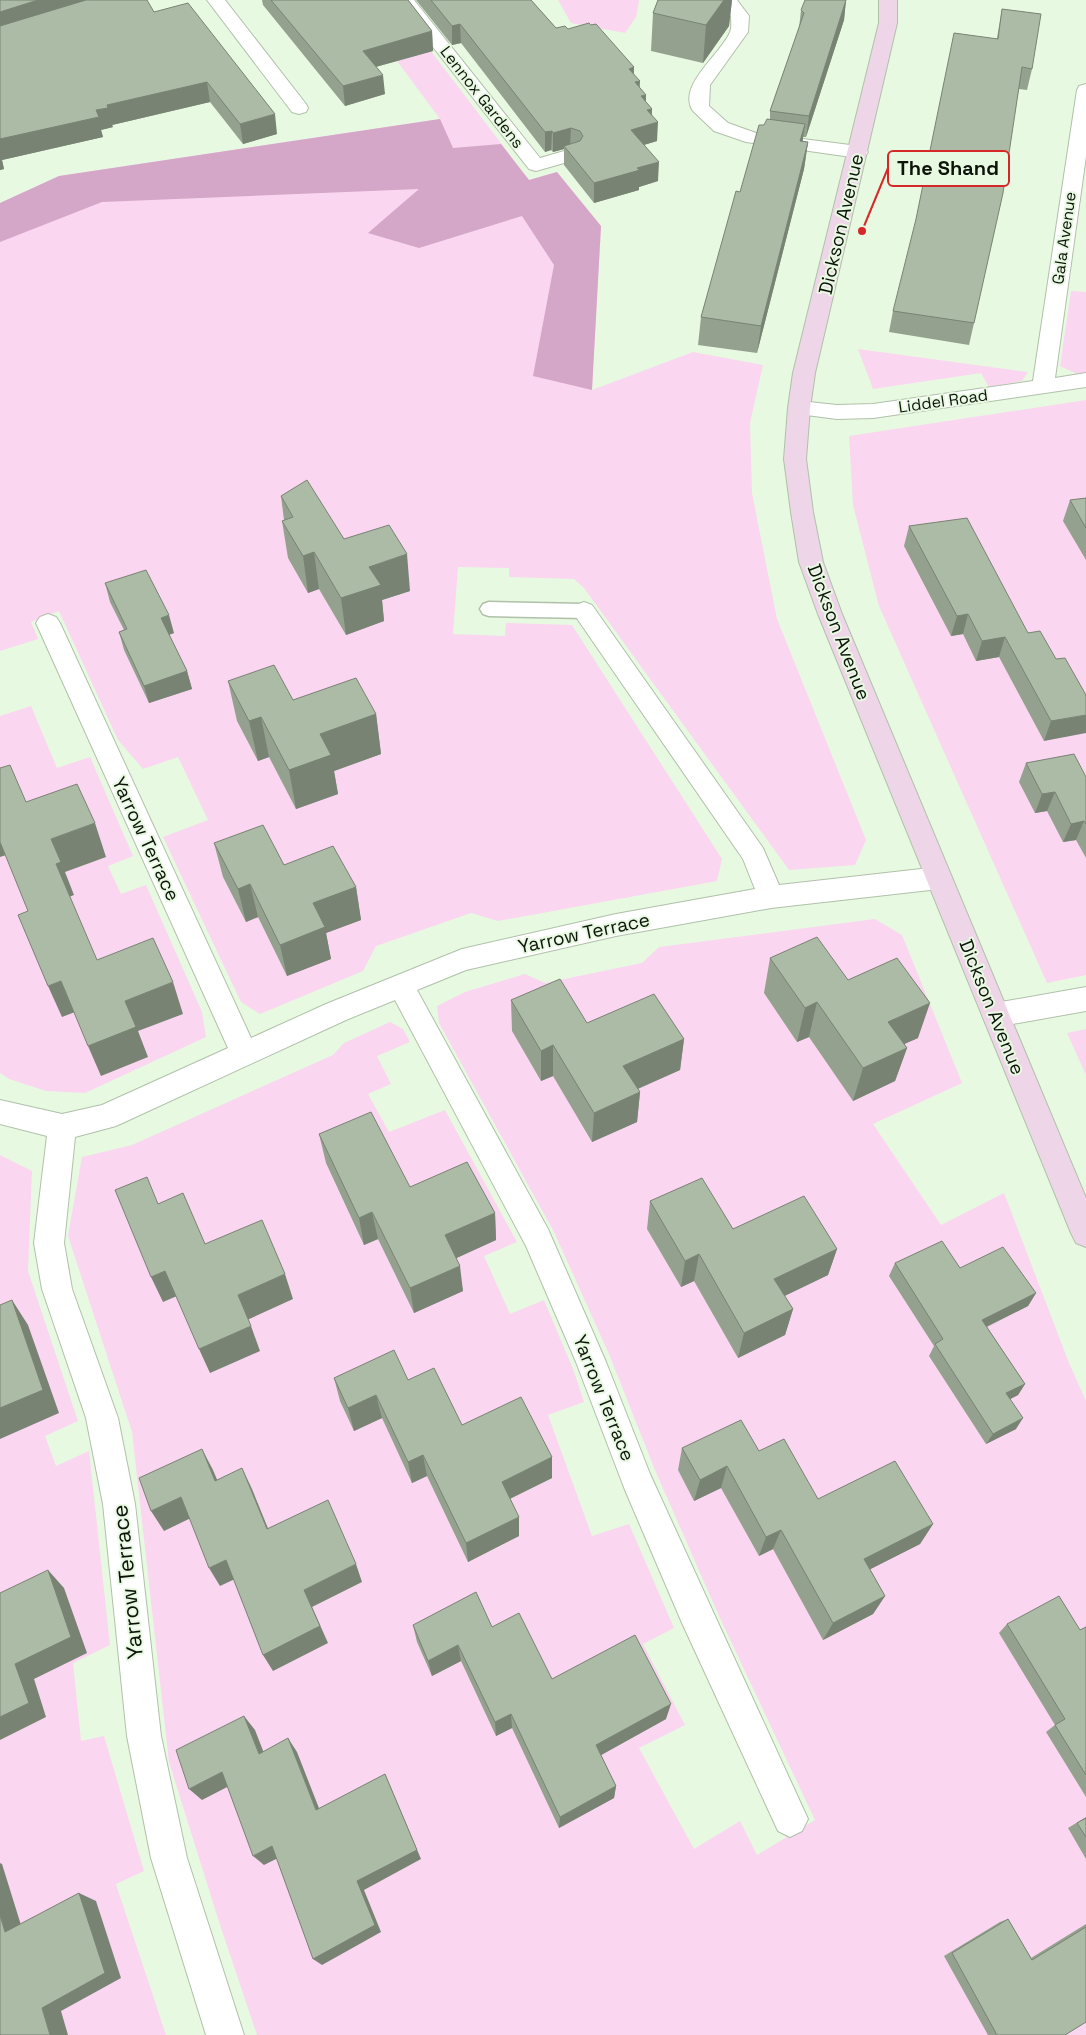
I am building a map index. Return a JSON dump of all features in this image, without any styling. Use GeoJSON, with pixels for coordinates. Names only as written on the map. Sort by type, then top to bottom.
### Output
{"type":"FeatureCollection","features":[{"type":"Feature","properties":{"kind":"street"},"geometry":{"type":"LineString","coordinates":[[216,0],[299,108]]}},
{"type":"Feature","properties":{"kind":"street","name":"Lennox Gardens"},"geometry":{"type":"LineString","coordinates":[[405,0],[536,165],[571,155]]}},
{"type":"Feature","properties":{"kind":"street"},"geometry":{"type":"LineString","coordinates":[[728,0],[740,16],[739,32],[701,85],[700,107],[721,127],[753,138],[858,152]]}},
{"type":"Feature","properties":{"kind":"street","name":"Dickson Avenue"},"geometry":{"type":"LineString","coordinates":[[888,0],[888,23],[804,373],[799,408],[796,459],[802,512],[811,562],[830,614],[1086,1233]]}},
{"type":"Feature","properties":{"kind":"street","name":"Gala Avenue"},"geometry":{"type":"LineString","coordinates":[[1043,387],[1086,90]]}},
{"type":"Feature","properties":{"kind":"street","name":"Liddel Road"},"geometry":{"type":"LineString","coordinates":[[799,408],[837,412],[873,411],[1086,380]]}},
{"type":"Feature","properties":{"kind":"street"},"geometry":{"type":"LineString","coordinates":[[584,611],[754,855],[771,897]]}},
{"type":"Feature","properties":{"kind":"street","name":"Yarrow Terrace"},"geometry":{"type":"LineString","coordinates":[[48,623],[245,1054]]}},
{"type":"Feature","properties":{"kind":"street","name":"Yarrow Terrace"},"geometry":{"type":"LineString","coordinates":[[0,1112],[62,1127],[106,1117],[336,1012],[462,960],[510,948],[616,925],[771,897],[938,878]]}},
{"type":"Feature","properties":{"kind":"street","name":"Yarrow Terrace"},"geometry":{"type":"LineString","coordinates":[[400,986],[538,1239],[591,1362],[636,1479],[694,1611],[790,1819]]}},
{"type":"Feature","properties":{"kind":"street"},"geometry":{"type":"LineString","coordinates":[[996,1015],[1086,999]]}},
{"type":"Feature","properties":{"kind":"street","name":"Yarrow Terrace"},"geometry":{"type":"LineString","coordinates":[[62,1127],[49,1244],[57,1289],[102,1418],[119,1504],[143,1726],[150,1771],[169,1858],[224,2035]]}},
{"type":"Feature","properties":{"kind":"lane"},"geometry":{"type":"LineString","coordinates":[[489,609],[584,611]]}},
{"type":"Feature","properties":{"kind":"shaded area"},"geometry":{"type":"Polygon","coordinates":[[[352,0],[392,0],[529,180],[557,172],[601,226],[592,390],[693,352],[763,365],[750,423],[752,493],[777,619],[866,840],[855,865],[789,870],[584,588],[574,579],[509,577],[509,568],[458,567],[453,634],[505,636],[506,623],[572,625],[722,859],[717,881],[498,921],[471,913],[376,946],[363,971],[260,1014],[241,1002],[163,837],[208,820],[178,757],[143,769],[118,740],[59,611],[31,622],[38,639],[0,651],[0,203],[59,176],[440,119],[352,0]]]}},
{"type":"Feature","properties":{"kind":"shaded area"},"geometry":{"type":"Polygon","coordinates":[[[558,0],[639,0],[636,17],[625,33],[571,23],[558,0]]]}},
{"type":"Feature","properties":{"kind":"shaded area"},"geometry":{"type":"Polygon","coordinates":[[[440,119],[453,148],[501,144],[529,180],[557,172],[601,226],[592,390],[533,376],[554,265],[522,216],[419,248],[368,233],[419,189],[102,202],[0,242],[0,203],[59,176],[440,119]]]}},
{"type":"Feature","properties":{"kind":"shaded area"},"geometry":{"type":"Polygon","coordinates":[[[1071,291],[1086,292],[1086,373],[1079,375],[1060,366],[1071,291]]]}},
{"type":"Feature","properties":{"kind":"shaded area"},"geometry":{"type":"Polygon","coordinates":[[[858,349],[1028,372],[1022,381],[989,387],[981,373],[873,389],[858,349]]]}},
{"type":"Feature","properties":{"kind":"shaded area"},"geometry":{"type":"Polygon","coordinates":[[[1086,400],[1086,975],[1047,983],[879,606],[853,505],[849,436],[1086,400]]]}},
{"type":"Feature","properties":{"kind":"shaded area"},"geometry":{"type":"Polygon","coordinates":[[[31,706],[57,768],[90,757],[133,856],[108,866],[121,894],[146,885],[202,1012],[206,1037],[85,1093],[46,1091],[9,1079],[0,1073],[0,716],[31,706]]]}},
{"type":"Feature","properties":{"kind":"shaded area"},"geometry":{"type":"Polygon","coordinates":[[[875,919],[902,935],[962,1083],[873,1124],[941,1225],[1004,1193],[1069,1363],[1086,1401],[1086,2035],[257,2035],[169,1762],[132,1432],[68,1236],[82,1157],[132,1145],[333,1055],[344,1043],[390,1022],[403,1029],[410,1042],[377,1056],[391,1084],[368,1094],[389,1132],[445,1110],[517,1242],[484,1256],[510,1314],[544,1300],[573,1369],[584,1402],[548,1415],[592,1536],[629,1524],[674,1628],[643,1644],[685,1725],[639,1748],[694,1849],[740,1821],[757,1855],[815,1820],[719,1616],[655,1470],[609,1354],[554,1232],[439,1023],[437,1006],[465,992],[525,974],[545,983],[642,963],[659,947],[875,919]]]}},
{"type":"Feature","properties":{"kind":"shaded area"},"geometry":{"type":"Polygon","coordinates":[[[1086,1029],[1086,1075],[1067,1033],[1086,1029]]]}},
{"type":"Feature","properties":{"kind":"shaded area"},"geometry":{"type":"Polygon","coordinates":[[[0,1155],[32,1171],[28,1271],[78,1421],[45,1436],[56,1466],[89,1451],[110,1645],[73,1663],[81,1741],[104,1736],[144,1871],[116,1884],[166,2035],[0,2035],[0,1155]]]}},
{"type":"Feature","properties":{"kind":"building"},"geometry":{"type":"Polygon","coordinates":[[[0,0],[38,0],[0,12],[0,0]]]}},
{"type":"Feature","properties":{"kind":"building"},"geometry":{"type":"Polygon","coordinates":[[[86,0],[147,0],[154,12],[188,3],[275,114],[240,124],[207,82],[107,105],[108,108],[96,110],[99,117],[0,139],[0,26],[86,0]]]}},
{"type":"Feature","properties":{"kind":"building"},"geometry":{"type":"Polygon","coordinates":[[[271,0],[408,0],[432,31],[363,51],[383,75],[343,86],[271,0]]]}},
{"type":"Feature","properties":{"kind":"building"},"geometry":{"type":"Polygon","coordinates":[[[431,0],[531,0],[556,28],[565,26],[568,29],[589,23],[591,25],[596,24],[634,67],[629,69],[640,81],[635,82],[646,95],[641,96],[652,109],[647,110],[658,122],[631,130],[659,162],[637,168],[640,170],[594,183],[564,146],[580,141],[583,136],[580,131],[571,128],[553,133],[552,131],[545,132],[460,24],[452,26],[431,0]]]}},
{"type":"Feature","properties":{"kind":"building"},"geometry":{"type":"Polygon","coordinates":[[[658,0],[724,0],[706,25],[653,13],[658,0]]]}},
{"type":"Feature","properties":{"kind":"building"},"geometry":{"type":"Polygon","coordinates":[[[805,0],[846,0],[809,116],[770,111],[804,13],[801,10],[805,0]]]}},
{"type":"Feature","properties":{"kind":"building"},"geometry":{"type":"Polygon","coordinates":[[[1002,9],[1041,14],[1032,69],[1022,67],[1003,193],[974,323],[893,311],[916,219],[954,33],[998,39],[1002,9]]]}},
{"type":"Feature","properties":{"kind":"building"},"geometry":{"type":"Polygon","coordinates":[[[767,119],[805,124],[800,141],[808,142],[761,326],[701,317],[736,191],[740,192],[759,125],[764,125],[767,119]]]}},
{"type":"Feature","properties":{"kind":"building"},"geometry":{"type":"Polygon","coordinates":[[[307,480],[344,539],[389,525],[407,554],[369,567],[381,585],[341,598],[314,552],[303,556],[282,521],[293,517],[281,496],[307,480]]]}},
{"type":"Feature","properties":{"kind":"building"},"geometry":{"type":"Polygon","coordinates":[[[1086,498],[1086,528],[1070,500],[1086,498]]]}},
{"type":"Feature","properties":{"kind":"building"},"geometry":{"type":"Polygon","coordinates":[[[967,518],[1028,633],[1040,631],[1056,659],[1065,658],[1086,695],[1086,715],[1051,721],[1005,637],[982,641],[968,614],[957,616],[909,526],[967,518]]]}},
{"type":"Feature","properties":{"kind":"building"},"geometry":{"type":"Polygon","coordinates":[[[146,570],[169,615],[161,618],[187,671],[144,686],[119,632],[127,629],[105,583],[146,570]]]}},
{"type":"Feature","properties":{"kind":"building"},"geometry":{"type":"Polygon","coordinates":[[[274,665],[293,700],[356,678],[376,714],[320,734],[331,755],[289,770],[261,717],[249,721],[228,681],[274,665]]]}},
{"type":"Feature","properties":{"kind":"building"},"geometry":{"type":"Polygon","coordinates":[[[1074,754],[1086,777],[1086,824],[1084,821],[1071,824],[1055,792],[1042,794],[1026,763],[1074,754]]]}},
{"type":"Feature","properties":{"kind":"building"},"geometry":{"type":"Polygon","coordinates":[[[10,765],[26,802],[77,784],[95,823],[51,839],[61,862],[56,864],[97,960],[153,938],[173,982],[125,1001],[136,1027],[88,1046],[61,981],[48,986],[18,915],[28,911],[0,842],[0,768],[10,765]]]}},
{"type":"Feature","properties":{"kind":"building"},"geometry":{"type":"Polygon","coordinates":[[[263,825],[284,865],[333,846],[356,887],[313,903],[325,927],[280,945],[250,884],[238,889],[214,843],[263,825]]]}},
{"type":"Feature","properties":{"kind":"building"},"geometry":{"type":"Polygon","coordinates":[[[817,937],[848,980],[897,958],[930,1003],[888,1022],[907,1048],[863,1068],[817,1002],[805,1008],[770,958],[817,937]]]}},
{"type":"Feature","properties":{"kind":"building"},"geometry":{"type":"Polygon","coordinates":[[[560,979],[587,1023],[654,994],[684,1039],[623,1066],[640,1092],[594,1113],[553,1045],[541,1051],[511,1000],[560,979]]]}},
{"type":"Feature","properties":{"kind":"building"},"geometry":{"type":"Polygon","coordinates":[[[371,1112],[410,1187],[467,1162],[495,1213],[445,1235],[460,1266],[410,1288],[372,1212],[359,1218],[319,1134],[371,1112]]]}},
{"type":"Feature","properties":{"kind":"building"},"geometry":{"type":"Polygon","coordinates":[[[147,1177],[158,1204],[183,1193],[205,1244],[262,1220],[285,1274],[238,1295],[251,1326],[199,1349],[165,1271],[151,1277],[115,1190],[147,1177]]]}},
{"type":"Feature","properties":{"kind":"building"},"geometry":{"type":"Polygon","coordinates":[[[702,1178],[733,1229],[804,1196],[837,1249],[774,1279],[793,1309],[744,1333],[699,1254],[685,1261],[650,1201],[702,1178]]]}},
{"type":"Feature","properties":{"kind":"building"},"geometry":{"type":"Polygon","coordinates":[[[942,1241],[960,1268],[1003,1247],[1036,1293],[982,1320],[1025,1384],[1006,1393],[1023,1418],[993,1434],[935,1344],[943,1339],[895,1263],[942,1241]]]}},
{"type":"Feature","properties":{"kind":"building"},"geometry":{"type":"Polygon","coordinates":[[[12,1300],[43,1390],[0,1408],[0,1305],[12,1300]]]}},
{"type":"Feature","properties":{"kind":"building"},"geometry":{"type":"Polygon","coordinates":[[[394,1350],[408,1380],[434,1368],[462,1425],[521,1397],[552,1457],[502,1482],[519,1517],[466,1543],[423,1455],[408,1462],[376,1395],[348,1408],[334,1378],[394,1350]]]}},
{"type":"Feature","properties":{"kind":"building"},"geometry":{"type":"Polygon","coordinates":[[[741,1420],[759,1451],[784,1439],[818,1499],[895,1461],[933,1524],[864,1559],[885,1596],[833,1623],[781,1530],[766,1537],[727,1466],[700,1480],[682,1448],[741,1420]]]}},
{"type":"Feature","properties":{"kind":"building"},"geometry":{"type":"Polygon","coordinates":[[[202,1449],[215,1481],[242,1468],[267,1529],[328,1500],[356,1564],[304,1590],[320,1626],[263,1655],[226,1560],[209,1568],[181,1497],[151,1511],[139,1478],[202,1449]]]}},
{"type":"Feature","properties":{"kind":"building"},"geometry":{"type":"Polygon","coordinates":[[[48,1570],[71,1637],[15,1664],[29,1703],[0,1717],[0,1593],[48,1570]]]}},
{"type":"Feature","properties":{"kind":"building"},"geometry":{"type":"Polygon","coordinates":[[[476,1592],[492,1627],[519,1613],[552,1679],[635,1635],[671,1704],[596,1745],[616,1786],[560,1817],[511,1714],[495,1722],[458,1645],[428,1661],[413,1625],[476,1592]]]}},
{"type":"Feature","properties":{"kind":"building"},"geometry":{"type":"Polygon","coordinates":[[[1059,1596],[1080,1630],[1086,1627],[1086,1775],[1055,1725],[1065,1719],[1007,1624],[1059,1596]]]}},
{"type":"Feature","properties":{"kind":"building"},"geometry":{"type":"Polygon","coordinates":[[[244,1716],[259,1754],[288,1738],[316,1810],[385,1774],[417,1850],[357,1881],[375,1925],[313,1959],[272,1846],[253,1856],[222,1772],[189,1789],[176,1750],[244,1716]]]}},
{"type":"Feature","properties":{"kind":"building"},"geometry":{"type":"Polygon","coordinates":[[[1086,1818],[1086,1837],[1077,1823],[1086,1818]]]}},
{"type":"Feature","properties":{"kind":"building"},"geometry":{"type":"Polygon","coordinates":[[[79,1893],[105,1973],[42,2008],[50,2035],[0,2035],[0,1915],[5,1932],[79,1893]]]}},
{"type":"Feature","properties":{"kind":"building"},"geometry":{"type":"Polygon","coordinates":[[[1008,1919],[1032,1960],[1086,1927],[1086,2022],[1065,2035],[997,2035],[952,1953],[1008,1919]]]}},
{"type":"Feature","properties":{"kind":"place","name":"The Shand"},"geometry":{"type":"Point","coordinates":[862,231]}}]}
